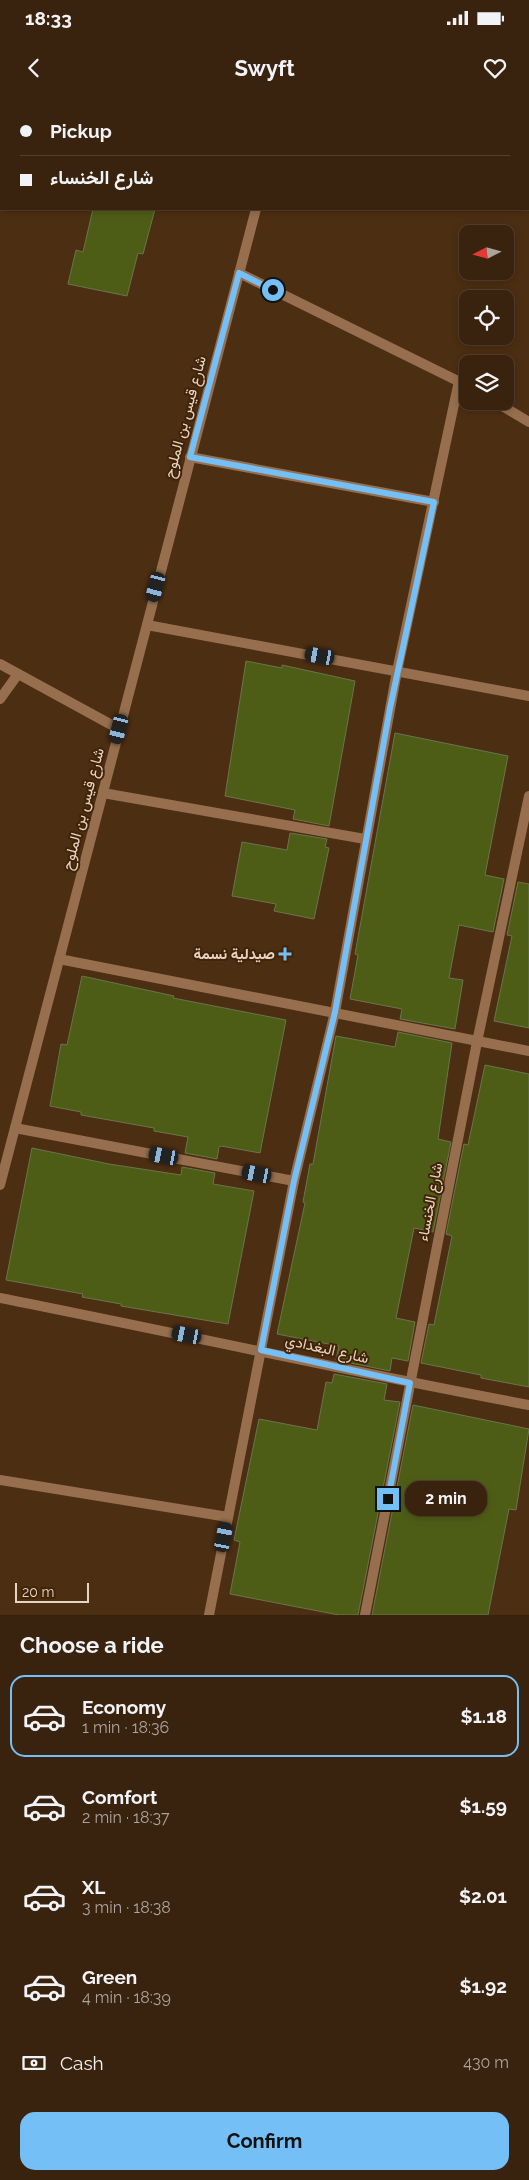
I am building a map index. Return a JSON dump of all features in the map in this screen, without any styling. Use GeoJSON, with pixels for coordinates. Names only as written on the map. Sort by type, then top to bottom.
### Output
{"type":"FeatureCollection","features":[{"type":"Feature","properties":{"kind":"street","name":"شارع قيس بن الملوح"},"geometry":{"type":"LineString","coordinates":[[0,1185],[256,210]]}},
{"type":"Feature","properties":{"kind":"street"},"geometry":{"type":"LineString","coordinates":[[239,273],[459,382]]}},
{"type":"Feature","properties":{"kind":"street"},"geometry":{"type":"LineString","coordinates":[[209,1615],[294,1181],[335,1012],[397,671],[434,502],[459,400]]}},
{"type":"Feature","properties":{"kind":"street"},"geometry":{"type":"LineString","coordinates":[[509,410],[529,422]]}},
{"type":"Feature","properties":{"kind":"street"},"geometry":{"type":"LineString","coordinates":[[190,457],[434,502]]}},
{"type":"Feature","properties":{"kind":"street"},"geometry":{"type":"LineString","coordinates":[[147,624],[529,696]]}},
{"type":"Feature","properties":{"kind":"street"},"geometry":{"type":"LineString","coordinates":[[0,664],[119,729]]}},
{"type":"Feature","properties":{"kind":"street"},"geometry":{"type":"LineString","coordinates":[[0,699],[18,674]]}},
{"type":"Feature","properties":{"kind":"street"},"geometry":{"type":"LineString","coordinates":[[103,793],[365,839]]}},
{"type":"Feature","properties":{"kind":"street","name":"شارع الخنساء"},"geometry":{"type":"LineString","coordinates":[[365,1615],[477,1042],[529,796]]}},
{"type":"Feature","properties":{"kind":"street"},"geometry":{"type":"LineString","coordinates":[[59,959],[529,1051]]}},
{"type":"Feature","properties":{"kind":"street"},"geometry":{"type":"LineString","coordinates":[[15,1128],[294,1181]]}},
{"type":"Feature","properties":{"kind":"street","name":"شارع البغدادي"},"geometry":{"type":"LineString","coordinates":[[0,1298],[529,1406]]}},
{"type":"Feature","properties":{"kind":"street"},"geometry":{"type":"LineString","coordinates":[[0,1480],[228,1517]]}},
{"type":"Feature","properties":{"kind":"building"},"geometry":{"type":"Polygon","coordinates":[[[93,210],[155,210],[143,254],[138,253],[127,296],[68,284],[76,250],[83,252],[93,210]]]}},
{"type":"Feature","properties":{"kind":"building"},"geometry":{"type":"Polygon","coordinates":[[[246,661],[282,668],[282,665],[355,681],[329,826],[293,819],[295,810],[225,796],[246,661]]]}},
{"type":"Feature","properties":{"kind":"building"},"geometry":{"type":"Polygon","coordinates":[[[395,733],[508,756],[485,875],[504,879],[493,932],[459,925],[449,978],[463,980],[455,1029],[400,1019],[402,1009],[350,999],[358,955],[355,954],[395,733]]]}},
{"type":"Feature","properties":{"kind":"building"},"geometry":{"type":"Polygon","coordinates":[[[290,833],[327,839],[325,847],[329,848],[314,919],[274,911],[276,904],[232,896],[242,842],[287,850],[290,833]]]}},
{"type":"Feature","properties":{"kind":"building"},"geometry":{"type":"Polygon","coordinates":[[[518,882],[529,884],[529,1028],[494,1021],[512,936],[507,935],[518,882]]]}},
{"type":"Feature","properties":{"kind":"building"},"geometry":{"type":"Polygon","coordinates":[[[82,976],[174,996],[173,998],[286,1020],[260,1153],[221,1146],[219,1147],[217,1159],[185,1153],[188,1137],[154,1131],[154,1128],[81,1115],[81,1112],[50,1106],[61,1044],[67,1045],[82,976]]]}},
{"type":"Feature","properties":{"kind":"building"},"geometry":{"type":"Polygon","coordinates":[[[398,1032],[452,1043],[438,1139],[451,1142],[433,1232],[414,1228],[396,1318],[415,1322],[408,1361],[392,1358],[390,1371],[336,1360],[339,1346],[277,1334],[305,1203],[303,1202],[310,1164],[313,1164],[336,1036],[395,1047],[398,1032]]]}},
{"type":"Feature","properties":{"kind":"building"},"geometry":{"type":"Polygon","coordinates":[[[485,1065],[529,1074],[529,1387],[481,1378],[481,1375],[421,1363],[429,1324],[434,1325],[452,1236],[446,1234],[464,1144],[468,1145],[485,1065]]]}},
{"type":"Feature","properties":{"kind":"building"},"geometry":{"type":"Polygon","coordinates":[[[32,1148],[109,1164],[181,1175],[182,1167],[215,1173],[213,1184],[254,1191],[228,1324],[121,1306],[121,1304],[82,1297],[83,1294],[6,1280],[32,1148]]]}},
{"type":"Feature","properties":{"kind":"building"},"geometry":{"type":"Polygon","coordinates":[[[334,1374],[387,1384],[384,1400],[400,1402],[358,1615],[339,1615],[230,1594],[240,1542],[234,1540],[259,1419],[317,1430],[326,1382],[332,1383],[334,1374]]]}},
{"type":"Feature","properties":{"kind":"building"},"geometry":{"type":"Polygon","coordinates":[[[413,1405],[529,1429],[516,1510],[509,1509],[488,1615],[372,1615],[413,1405]]]}},
{"type":"Feature","properties":{"kind":"place","name":"صيدلية نسمة"},"geometry":{"type":"Point","coordinates":[285,954]}},
{"type":"Feature","properties":{"kind":"route"},"geometry":{"type":"LineString","coordinates":[[273,290],[239,273],[190,457],[434,502],[397,671],[335,1012],[294,1181],[261,1350],[410,1383],[388,1499]]}}]}
